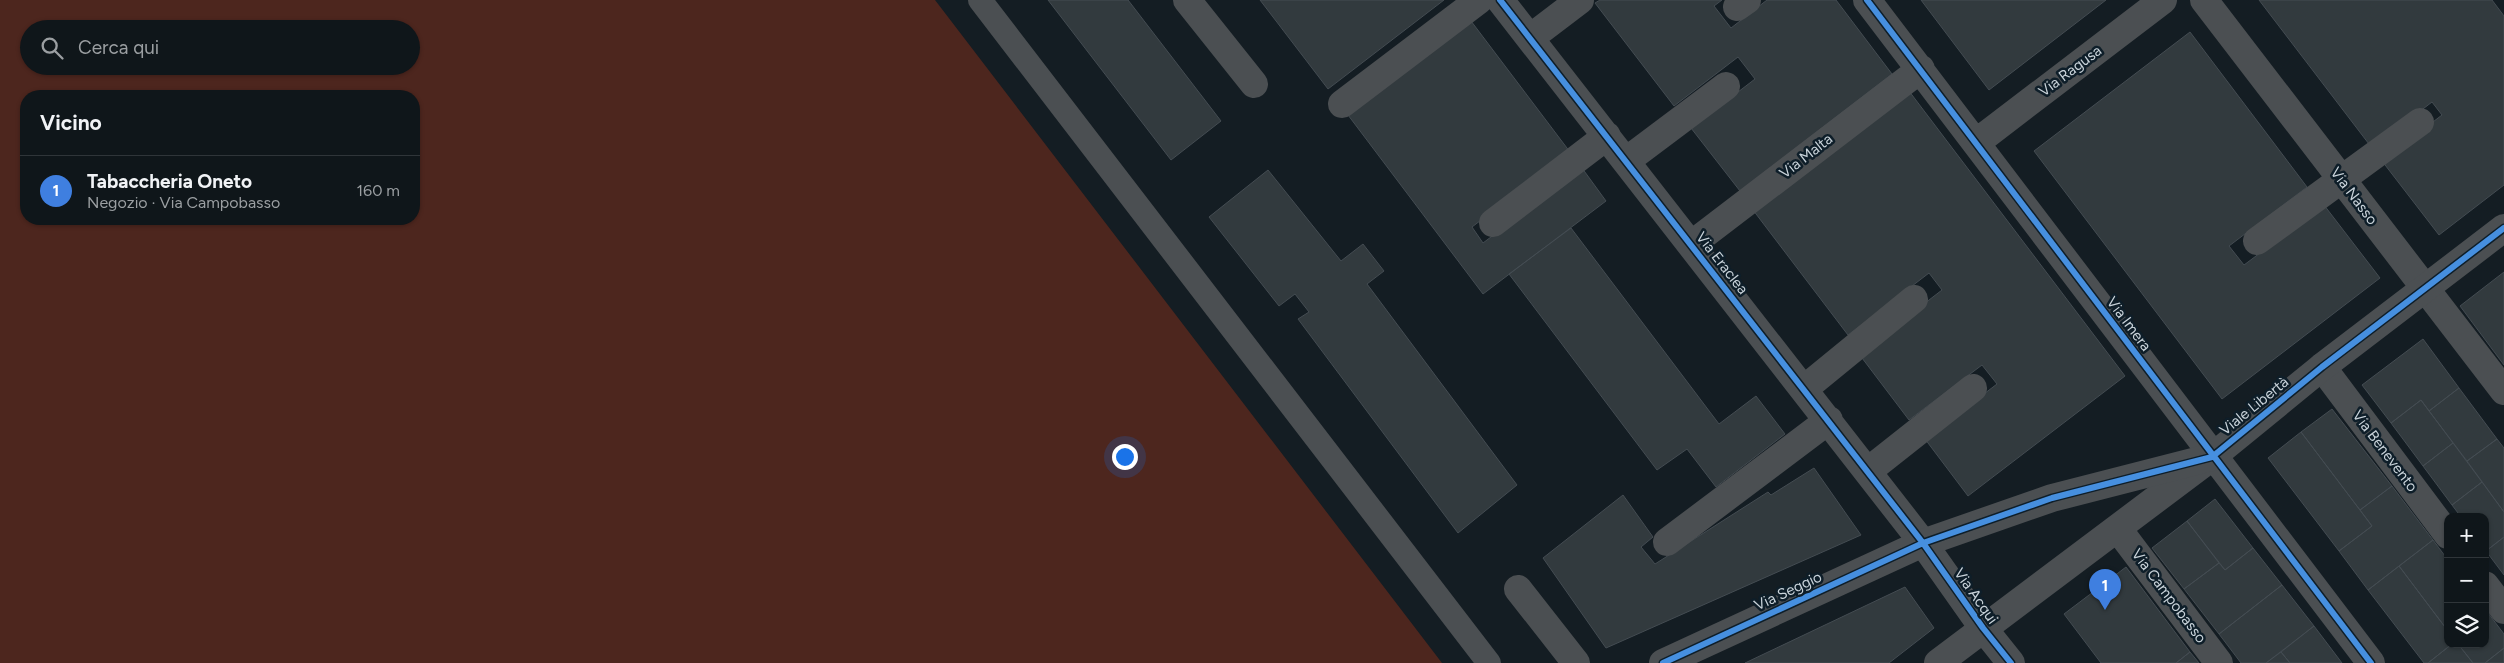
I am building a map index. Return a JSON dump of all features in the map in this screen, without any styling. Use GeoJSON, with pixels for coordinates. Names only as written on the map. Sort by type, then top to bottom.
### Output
{"type":"FeatureCollection","features":[{"type":"Feature","properties":{"kind":"street"},"geometry":{"type":"LineString","coordinates":[[1187,0],[1254,84]]}},
{"type":"Feature","properties":{"kind":"street"},"geometry":{"type":"LineString","coordinates":[[1342,104],[1479,0]]}},
{"type":"Feature","properties":{"kind":"street","name":"Via Eraclea"},"geometry":{"type":"LineString","coordinates":[[1500,0],[1923,542]]}},
{"type":"Feature","properties":{"kind":"street"},"geometry":{"type":"LineString","coordinates":[[1530,38],[1580,0]]}},
{"type":"Feature","properties":{"kind":"street","name":"Via Imera"},"geometry":{"type":"LineString","coordinates":[[1867,0],[1977,142],[2212,457],[2371,663]]}},
{"type":"Feature","properties":{"kind":"street","name":"Via Ragusa"},"geometry":{"type":"LineString","coordinates":[[1977,142],[2163,0]]}},
{"type":"Feature","properties":{"kind":"street","name":"Via Nasso"},"geometry":{"type":"LineString","coordinates":[[2204,0],[2504,391]]}},
{"type":"Feature","properties":{"kind":"street","name":"Via Malta"},"geometry":{"type":"LineString","coordinates":[[1692,244],[1921,68]]}},
{"type":"Feature","properties":{"kind":"street"},"geometry":{"type":"LineString","coordinates":[[1626,161],[1726,86]]}},
{"type":"Feature","properties":{"kind":"street"},"geometry":{"type":"LineString","coordinates":[[2257,241],[2420,122]]}},
{"type":"Feature","properties":{"kind":"street"},"geometry":{"type":"LineString","coordinates":[[1493,223],[1607,136]]}},
{"type":"Feature","properties":{"kind":"street","name":"Viale Libertà"},"geometry":{"type":"LineString","coordinates":[[1923,542],[2052,498],[2212,457],[2322,367],[2504,228]]}},
{"type":"Feature","properties":{"kind":"street"},"geometry":{"type":"LineString","coordinates":[[1804,389],[1914,299]]}},
{"type":"Feature","properties":{"kind":"street","name":"Via Benevento"},"geometry":{"type":"LineString","coordinates":[[2322,367],[2444,530]]}},
{"type":"Feature","properties":{"kind":"street"},"geometry":{"type":"LineString","coordinates":[[1868,471],[1973,388]]}},
{"type":"Feature","properties":{"kind":"street"},"geometry":{"type":"LineString","coordinates":[[1666,542],[1829,420]]}},
{"type":"Feature","properties":{"kind":"street"},"geometry":{"type":"LineString","coordinates":[[1938,663],[2212,457]]}},
{"type":"Feature","properties":{"kind":"street","name":"Via Campobasso"},"geometry":{"type":"LineString","coordinates":[[2118,529],[2219,663]]}},
{"type":"Feature","properties":{"kind":"street","name":"Via Acqui"},"geometry":{"type":"LineString","coordinates":[[1923,542],[1983,628],[2011,663]]}},
{"type":"Feature","properties":{"kind":"street","name":"Via Seggio"},"geometry":{"type":"LineString","coordinates":[[1663,663],[1923,542]]}},
{"type":"Feature","properties":{"kind":"street"},"geometry":{"type":"LineString","coordinates":[[1518,589],[1576,663]]}},
{"type":"Feature","properties":{"kind":"street"},"geometry":{"type":"LineString","coordinates":[[2489,590],[2504,610]]}},
{"type":"Feature","properties":{"kind":"lane"},"geometry":{"type":"LineString","coordinates":[[980,0],[1489,663]]}},
{"type":"Feature","properties":{"kind":"shaded area"},"geometry":{"type":"Polygon","coordinates":[[[0,0],[935,0],[1442,663],[0,663],[0,0]]]}},
{"type":"Feature","properties":{"kind":"building"},"geometry":{"type":"Polygon","coordinates":[[[1048,0],[1128,0],[1221,121],[1171,160],[1048,0]]]}},
{"type":"Feature","properties":{"kind":"building"},"geometry":{"type":"Polygon","coordinates":[[[1260,0],[1444,0],[1328,89],[1260,0]]]}},
{"type":"Feature","properties":{"kind":"building"},"geometry":{"type":"Polygon","coordinates":[[[1600,0],[1722,0],[1714,6],[1731,28],[1767,0],[1836,0],[1892,74],[1740,191],[1691,128],[1755,79],[1738,57],[1674,106],[1595,3],[1600,0]]]}},
{"type":"Feature","properties":{"kind":"building"},"geometry":{"type":"Polygon","coordinates":[[[1921,0],[2106,0],[1989,90],[1921,0]]]}},
{"type":"Feature","properties":{"kind":"building"},"geometry":{"type":"Polygon","coordinates":[[[2259,0],[2492,0],[2504,16],[2504,185],[2439,235],[2382,161],[2442,115],[2432,102],[2372,148],[2259,0]]]}},
{"type":"Feature","properties":{"kind":"building"},"geometry":{"type":"Polygon","coordinates":[[[1471,21],[1570,152],[1472,227],[1483,243],[1582,168],[1606,201],[1483,294],[1348,115],[1471,21]]]}},
{"type":"Feature","properties":{"kind":"building"},"geometry":{"type":"Polygon","coordinates":[[[2190,32],[2307,187],[2229,246],[2244,265],[2324,205],[2380,278],[2222,399],[2034,151],[2190,32]]]}},
{"type":"Feature","properties":{"kind":"building"},"geometry":{"type":"Polygon","coordinates":[[[1909,91],[2125,376],[1968,496],[1925,439],[1997,384],[1982,365],[1909,420],[1859,354],[1942,290],[1929,273],[1848,335],[1753,210],[1909,91]]]}},
{"type":"Feature","properties":{"kind":"building"},"geometry":{"type":"Polygon","coordinates":[[[1268,170],[1341,261],[1363,244],[1384,271],[1367,284],[1517,485],[1458,533],[1298,319],[1309,312],[1295,294],[1279,306],[1209,217],[1268,170]]]}},
{"type":"Feature","properties":{"kind":"building"},"geometry":{"type":"Polygon","coordinates":[[[1571,228],[1719,424],[1756,396],[1785,434],[1716,487],[1687,449],[1657,470],[1509,274],[1571,228]]]}},
{"type":"Feature","properties":{"kind":"building"},"geometry":{"type":"Polygon","coordinates":[[[2504,272],[2504,365],[2460,306],[2504,272]]]}},
{"type":"Feature","properties":{"kind":"building"},"geometry":{"type":"Polygon","coordinates":[[[2423,339],[2459,388],[2429,411],[2421,400],[2391,423],[2362,385],[2423,339]]]}},
{"type":"Feature","properties":{"kind":"building"},"geometry":{"type":"Polygon","coordinates":[[[2459,388],[2497,439],[2467,461],[2429,411],[2459,388]]]}},
{"type":"Feature","properties":{"kind":"building"},"geometry":{"type":"Polygon","coordinates":[[[2421,400],[2453,443],[2423,466],[2391,423],[2421,400]]]}},
{"type":"Feature","properties":{"kind":"building"},"geometry":{"type":"Polygon","coordinates":[[[2332,409],[2392,486],[2360,510],[2301,432],[2332,409]]]}},
{"type":"Feature","properties":{"kind":"building"},"geometry":{"type":"Polygon","coordinates":[[[2301,432],[2372,526],[2339,551],[2268,458],[2301,432]]]}},
{"type":"Feature","properties":{"kind":"building"},"geometry":{"type":"Polygon","coordinates":[[[2497,439],[2504,448],[2504,512],[2467,461],[2497,439]]]}},
{"type":"Feature","properties":{"kind":"building"},"geometry":{"type":"Polygon","coordinates":[[[2453,443],[2482,482],[2452,505],[2423,466],[2453,443]]]}},
{"type":"Feature","properties":{"kind":"building"},"geometry":{"type":"Polygon","coordinates":[[[1814,468],[1861,535],[1606,648],[1543,558],[1623,495],[1653,537],[1641,547],[1655,564],[1768,492],[1771,495],[1814,468]]]}},
{"type":"Feature","properties":{"kind":"building"},"geometry":{"type":"Polygon","coordinates":[[[2482,482],[2504,512],[2504,537],[2489,549],[2489,513],[2458,513],[2452,505],[2482,482]]]}},
{"type":"Feature","properties":{"kind":"building"},"geometry":{"type":"Polygon","coordinates":[[[2392,486],[2433,540],[2368,590],[2339,551],[2372,526],[2360,510],[2392,486]]]}},
{"type":"Feature","properties":{"kind":"building"},"geometry":{"type":"Polygon","coordinates":[[[2215,499],[2253,548],[2225,570],[2187,521],[2215,499]]]}},
{"type":"Feature","properties":{"kind":"building"},"geometry":{"type":"Polygon","coordinates":[[[2187,521],[2219,563],[2184,589],[2152,548],[2187,521]]]}},
{"type":"Feature","properties":{"kind":"building"},"geometry":{"type":"Polygon","coordinates":[[[2504,537],[2504,575],[2489,555],[2489,549],[2504,537]]]}},
{"type":"Feature","properties":{"kind":"building"},"geometry":{"type":"Polygon","coordinates":[[[2433,540],[2444,555],[2444,626],[2399,566],[2433,540]]]}},
{"type":"Feature","properties":{"kind":"building"},"geometry":{"type":"Polygon","coordinates":[[[2253,548],[2282,585],[2219,634],[2184,589],[2219,563],[2225,570],[2253,548]]]}},
{"type":"Feature","properties":{"kind":"building"},"geometry":{"type":"Polygon","coordinates":[[[2399,566],[2444,626],[2444,648],[2447,648],[2428,663],[2424,663],[2368,590],[2399,566]]]}},
{"type":"Feature","properties":{"kind":"building"},"geometry":{"type":"Polygon","coordinates":[[[2126,567],[2190,652],[2176,663],[2101,663],[2064,614],[2126,567]]]}},
{"type":"Feature","properties":{"kind":"building"},"geometry":{"type":"Polygon","coordinates":[[[2282,585],[2314,626],[2266,663],[2241,663],[2219,634],[2282,585]]]}},
{"type":"Feature","properties":{"kind":"building"},"geometry":{"type":"Polygon","coordinates":[[[1905,587],[1934,628],[1889,663],[1745,663],[1905,587]]]}},
{"type":"Feature","properties":{"kind":"building"},"geometry":{"type":"Polygon","coordinates":[[[2489,614],[2504,634],[2504,648],[2485,663],[2473,663],[2461,648],[2489,648],[2489,614]]]}},
{"type":"Feature","properties":{"kind":"building"},"geometry":{"type":"Polygon","coordinates":[[[2314,626],[2342,663],[2290,663],[2281,652],[2314,626]]]}},
{"type":"Feature","properties":{"kind":"building"},"geometry":{"type":"Polygon","coordinates":[[[2447,648],[2461,648],[2473,663],[2428,663],[2447,648]]]}},
{"type":"Feature","properties":{"kind":"building"},"geometry":{"type":"Polygon","coordinates":[[[2504,648],[2504,663],[2485,663],[2504,648]]]}},
{"type":"Feature","properties":{"kind":"building"},"geometry":{"type":"Polygon","coordinates":[[[2190,652],[2199,663],[2176,663],[2190,652]]]}},
{"type":"Feature","properties":{"kind":"building"},"geometry":{"type":"Polygon","coordinates":[[[2281,652],[2290,663],[2266,663],[2281,652]]]}},
{"type":"Feature","properties":{"kind":"cycle path"},"geometry":{"type":"LineString","coordinates":[[1500,0],[1923,543],[1983,628],[2011,663]]}},
{"type":"Feature","properties":{"kind":"cycle path"},"geometry":{"type":"LineString","coordinates":[[1867,0],[2371,663]]}},
{"type":"Feature","properties":{"kind":"cycle path"},"geometry":{"type":"LineString","coordinates":[[1663,663],[1923,543],[2052,498],[2212,457],[2322,367],[2504,228]]}},
{"type":"Feature","properties":{"kind":"place","name":"Tabaccheria Oneto"},"geometry":{"type":"Point","coordinates":[2105,610]}}]}
